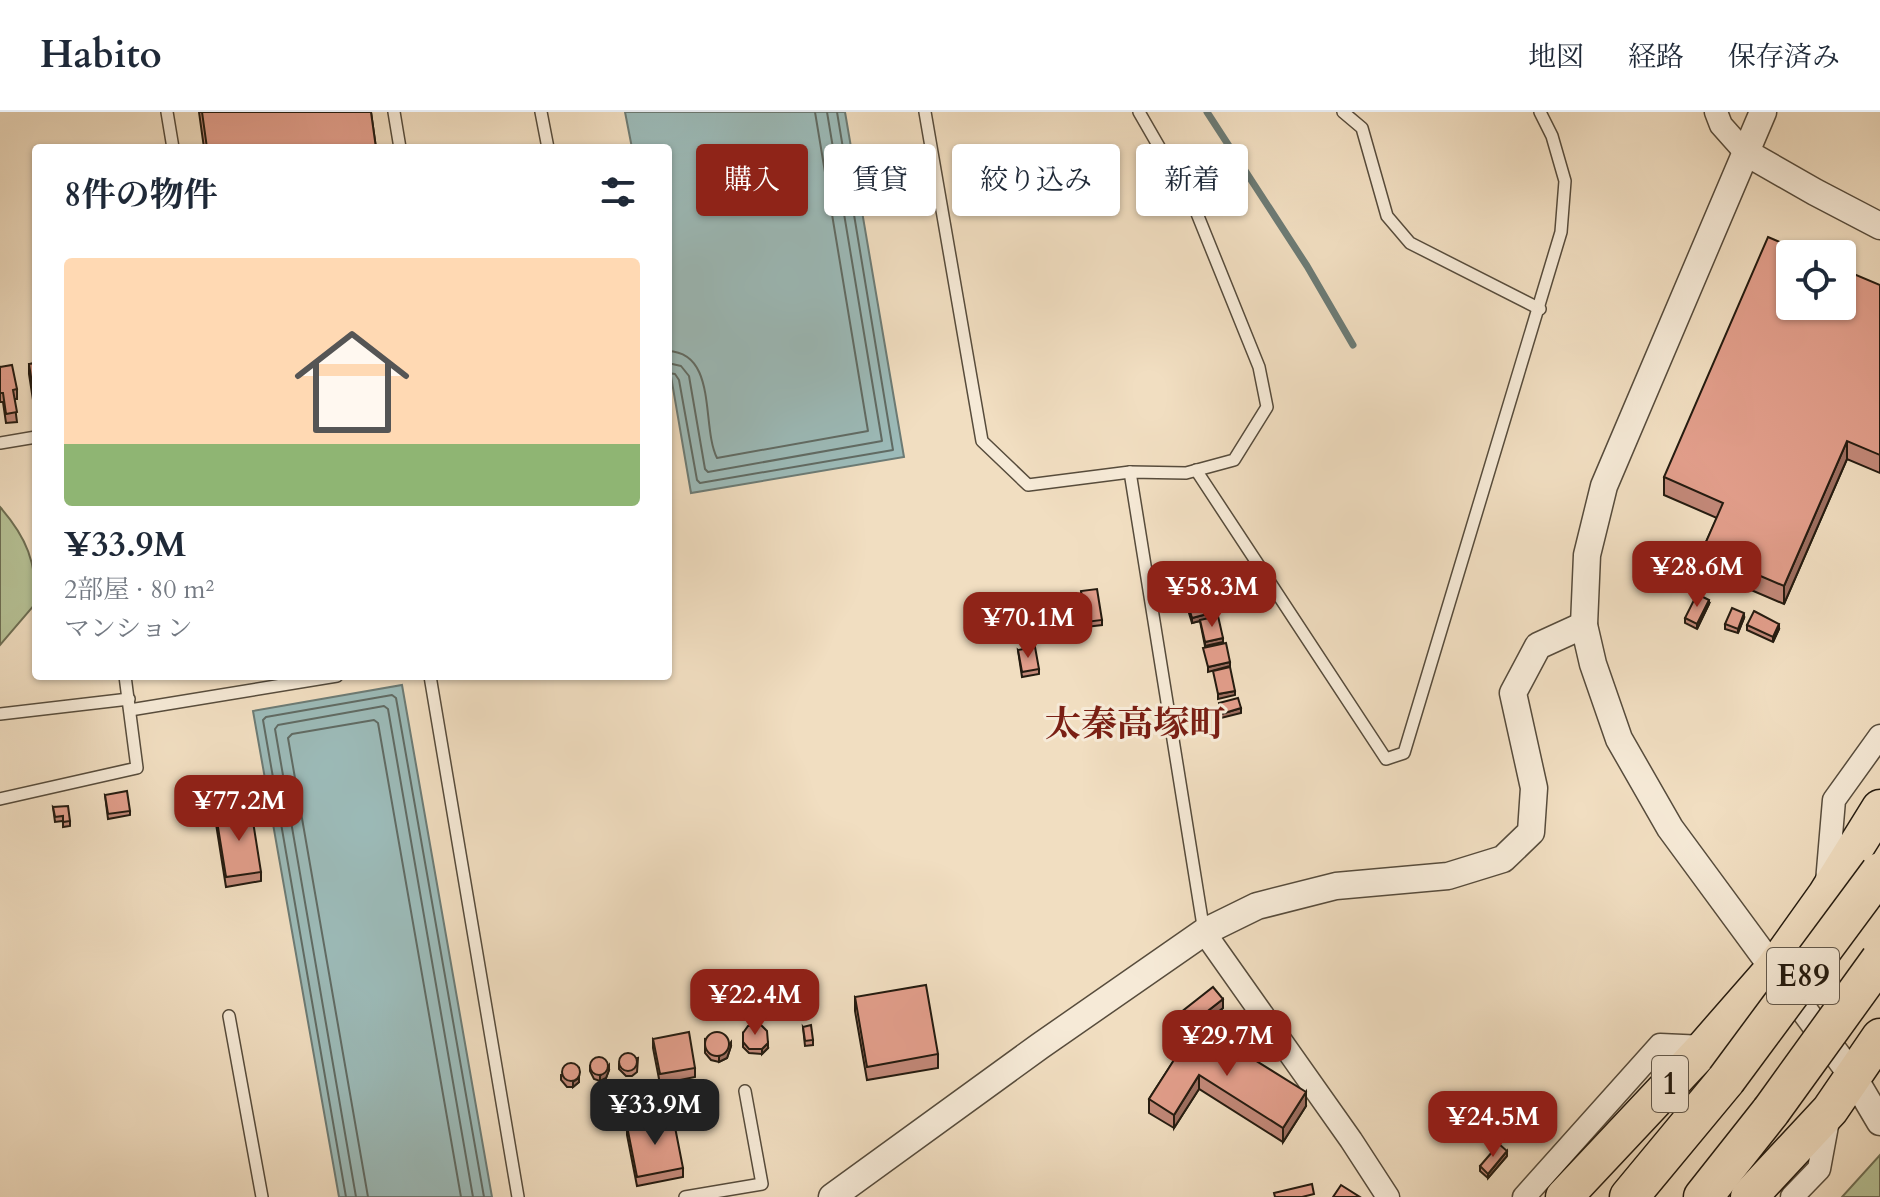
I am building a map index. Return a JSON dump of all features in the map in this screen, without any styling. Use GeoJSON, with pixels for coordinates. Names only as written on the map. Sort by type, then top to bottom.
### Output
{"type":"FeatureCollection","features":[{"type":"Feature","properties":{"kind":"highway","name":"1"},"geometry":{"type":"LineString","coordinates":[[1564,1197],[1705,1047],[1774,968],[1826,895],[1880,808]]}},
{"type":"Feature","properties":{"kind":"highway","name":"E89"},"geometry":{"type":"LineString","coordinates":[[1629,1197],[1726,1080],[1880,872]]}},
{"type":"Feature","properties":{"kind":"highway","name":"E89"},"geometry":{"type":"LineString","coordinates":[[1703,1197],[1771,1111],[1880,960]]}},
{"type":"Feature","properties":{"kind":"highway"},"geometry":{"type":"LineString","coordinates":[[1749,1197],[1830,1110],[1880,1037]]}},
{"type":"Feature","properties":{"kind":"street"},"geometry":{"type":"LineString","coordinates":[[1716,112],[1721,125],[1745,152],[1880,226]]}},
{"type":"Feature","properties":{"kind":"street"},"geometry":{"type":"LineString","coordinates":[[1762,114],[1604,486],[1587,555],[1584,625],[1593,664],[1619,739],[1670,828],[1854,1078],[1880,1122]]}},
{"type":"Feature","properties":{"kind":"street"},"geometry":{"type":"LineString","coordinates":[[832,1197],[1204,932],[1257,906],[1336,886],[1448,876],[1503,859],[1531,832],[1534,788],[1513,693],[1538,646],[1584,625]]}},
{"type":"Feature","properties":{"kind":"street"},"geometry":{"type":"LineString","coordinates":[[1826,895],[1834,800],[1880,736]]}},
{"type":"Feature","properties":{"kind":"street"},"geometry":{"type":"LineString","coordinates":[[1204,932],[1388,1197]]}},
{"type":"Feature","properties":{"kind":"street"},"geometry":{"type":"LineString","coordinates":[[1524,1197],[1660,1045],[1705,1047]]}},
{"type":"Feature","properties":{"kind":"street"},"geometry":{"type":"LineString","coordinates":[[1792,1197],[1819,1169],[1830,1110]]}},
{"type":"Feature","properties":{"kind":"lane"},"geometry":{"type":"LineString","coordinates":[[167,112],[172,144]]}},
{"type":"Feature","properties":{"kind":"lane"},"geometry":{"type":"LineString","coordinates":[[394,112],[399,144]]}},
{"type":"Feature","properties":{"kind":"lane"},"geometry":{"type":"LineString","coordinates":[[541,112],[547,144]]}},
{"type":"Feature","properties":{"kind":"lane"},"geometry":{"type":"LineString","coordinates":[[925,112],[982,441],[1028,485],[1130,472],[1186,473],[1234,460],[1267,407],[1259,367],[1196,211],[1139,112]]}},
{"type":"Feature","properties":{"kind":"lane"},"geometry":{"type":"LineString","coordinates":[[1343,112],[1362,128],[1387,216],[1410,243],[1540,309]]}},
{"type":"Feature","properties":{"kind":"lane"},"geometry":{"type":"LineString","coordinates":[[1196,470],[1386,759],[1404,753],[1561,232],[1565,181],[1552,136],[1540,112]]}},
{"type":"Feature","properties":{"kind":"lane"},"geometry":{"type":"LineString","coordinates":[[0,443],[32,438]]}},
{"type":"Feature","properties":{"kind":"lane"},"geometry":{"type":"LineString","coordinates":[[1130,472],[1204,932]]}},
{"type":"Feature","properties":{"kind":"lane"},"geometry":{"type":"LineString","coordinates":[[0,799],[137,768],[126,680]]}},
{"type":"Feature","properties":{"kind":"lane"},"geometry":{"type":"LineString","coordinates":[[0,714],[129,704],[307,680]]}},
{"type":"Feature","properties":{"kind":"lane"},"geometry":{"type":"LineString","coordinates":[[431,680],[518,1197]]}},
{"type":"Feature","properties":{"kind":"lane"},"geometry":{"type":"LineString","coordinates":[[229,1016],[262,1197]]}},
{"type":"Feature","properties":{"kind":"lane"},"geometry":{"type":"LineString","coordinates":[[685,1197],[762,1184],[745,1091]]}},
{"type":"Feature","properties":{"kind":"green space"},"geometry":{"type":"Polygon","coordinates":[[[0,507],[17,529],[32,563],[32,608],[0,645],[0,507]]]}},
{"type":"Feature","properties":{"kind":"green space"},"geometry":{"type":"Polygon","coordinates":[[[1880,1155],[1880,1197],[1842,1197],[1880,1155]]]}},
{"type":"Feature","properties":{"kind":"water"},"geometry":{"type":"Polygon","coordinates":[[[625,112],[845,112],[850,144],[824,144],[824,216],[863,216],[904,457],[691,493],[672,382],[672,144],[631,144],[625,112]]]}},
{"type":"Feature","properties":{"kind":"water"},"geometry":{"type":"Polygon","coordinates":[[[402,685],[492,1197],[339,1197],[253,711],[402,685]]]}},
{"type":"Feature","properties":{"kind":"building"},"geometry":{"type":"Polygon","coordinates":[[[202,112],[371,112],[375,144],[206,144],[202,112]]]}},
{"type":"Feature","properties":{"kind":"building"},"geometry":{"type":"Polygon","coordinates":[[[1768,237],[1776,240],[1776,320],[1856,320],[1856,275],[1880,285],[1880,455],[1847,441],[1784,586],[1702,551],[1723,503],[1664,477],[1768,237]]]}},
{"type":"Feature","properties":{"kind":"building"},"geometry":{"type":"Polygon","coordinates":[[[12,365],[17,389],[13,390],[17,412],[6,414],[3,393],[0,393],[0,367],[12,365]]]}},
{"type":"Feature","properties":{"kind":"building"},"geometry":{"type":"Polygon","coordinates":[[[1097,589],[1102,620],[1086,622],[1081,591],[1097,589]]]}},
{"type":"Feature","properties":{"kind":"building"},"geometry":{"type":"Polygon","coordinates":[[[1210,592],[1215,612],[1192,618],[1186,598],[1210,592]]]}},
{"type":"Feature","properties":{"kind":"building"},"geometry":{"type":"Polygon","coordinates":[[[1697,594],[1709,600],[1697,624],[1685,618],[1697,594]]]}},
{"type":"Feature","properties":{"kind":"building"},"geometry":{"type":"Polygon","coordinates":[[[1732,608],[1744,613],[1738,629],[1725,624],[1732,608]]]}},
{"type":"Feature","properties":{"kind":"building"},"geometry":{"type":"Polygon","coordinates":[[[1754,611],[1779,624],[1773,637],[1747,625],[1754,611]]]}},
{"type":"Feature","properties":{"kind":"building"},"geometry":{"type":"Polygon","coordinates":[[[1218,616],[1223,638],[1205,642],[1200,620],[1218,616]]]}},
{"type":"Feature","properties":{"kind":"building"},"geometry":{"type":"Polygon","coordinates":[[[1226,643],[1230,662],[1208,667],[1203,648],[1226,643]]]}},
{"type":"Feature","properties":{"kind":"building"},"geometry":{"type":"Polygon","coordinates":[[[1035,647],[1039,669],[1022,672],[1018,650],[1035,647]]]}},
{"type":"Feature","properties":{"kind":"building"},"geometry":{"type":"Polygon","coordinates":[[[1230,667],[1235,691],[1218,694],[1213,671],[1230,667]]]}},
{"type":"Feature","properties":{"kind":"building"},"geometry":{"type":"Polygon","coordinates":[[[1238,698],[1241,708],[1221,714],[1219,703],[1238,698]]]}},
{"type":"Feature","properties":{"kind":"building"},"geometry":{"type":"Polygon","coordinates":[[[127,791],[130,811],[108,814],[105,795],[127,791]]]}},
{"type":"Feature","properties":{"kind":"building"},"geometry":{"type":"Polygon","coordinates":[[[68,806],[70,821],[63,822],[63,816],[55,817],[53,807],[68,806]]]}},
{"type":"Feature","properties":{"kind":"building"},"geometry":{"type":"Polygon","coordinates":[[[251,809],[261,872],[226,877],[216,815],[251,809]]]}},
{"type":"Feature","properties":{"kind":"building"},"geometry":{"type":"Polygon","coordinates":[[[926,985],[938,1054],[867,1067],[855,997],[926,985]]]}},
{"type":"Feature","properties":{"kind":"building"},"geometry":{"type":"Polygon","coordinates":[[[1213,987],[1223,999],[1181,1032],[1171,1020],[1213,987]]]}},
{"type":"Feature","properties":{"kind":"building"},"geometry":{"type":"Polygon","coordinates":[[[1197,1024],[1306,1092],[1283,1128],[1199,1075],[1174,1115],[1149,1099],[1197,1024]]]}},
{"type":"Feature","properties":{"kind":"building"},"geometry":{"type":"Polygon","coordinates":[[[761,1025],[767,1031],[768,1043],[762,1049],[749,1049],[743,1042],[743,1033],[748,1026],[761,1025]]]}},
{"type":"Feature","properties":{"kind":"building"},"geometry":{"type":"Polygon","coordinates":[[[811,1025],[813,1040],[805,1041],[803,1027],[811,1025]]]}},
{"type":"Feature","properties":{"kind":"building"},"geometry":{"type":"Polygon","coordinates":[[[689,1032],[695,1068],[660,1074],[653,1039],[689,1032]]]}},
{"type":"Feature","properties":{"kind":"building"},"geometry":{"type":"Polygon","coordinates":[[[712,1032],[722,1032],[729,1039],[729,1049],[722,1056],[712,1056],[705,1049],[705,1039],[712,1032]]]}},
{"type":"Feature","properties":{"kind":"building"},"geometry":{"type":"Polygon","coordinates":[[[624,1053],[632,1053],[637,1062],[635,1069],[624,1071],[619,1066],[619,1058],[624,1053]]]}},
{"type":"Feature","properties":{"kind":"building"},"geometry":{"type":"Polygon","coordinates":[[[595,1057],[603,1057],[608,1066],[606,1073],[595,1075],[590,1070],[590,1062],[595,1057]]]}},
{"type":"Feature","properties":{"kind":"building"},"geometry":{"type":"Polygon","coordinates":[[[567,1063],[575,1063],[580,1072],[578,1079],[567,1081],[562,1076],[562,1068],[567,1063]]]}},
{"type":"Feature","properties":{"kind":"building"},"geometry":{"type":"Polygon","coordinates":[[[673,1117],[683,1168],[637,1177],[627,1126],[673,1117]]]}},
{"type":"Feature","properties":{"kind":"building"},"geometry":{"type":"Polygon","coordinates":[[[1499,1144],[1507,1151],[1488,1174],[1480,1166],[1499,1144]]]}},
{"type":"Feature","properties":{"kind":"building"},"geometry":{"type":"Polygon","coordinates":[[[1312,1184],[1314,1194],[1275,1197],[1274,1193],[1312,1184]]]}},
{"type":"Feature","properties":{"kind":"building"},"geometry":{"type":"Polygon","coordinates":[[[1341,1185],[1360,1197],[1333,1197],[1341,1185]]]}},
{"type":"Feature","properties":{"kind":"waterway"},"geometry":{"type":"LineString","coordinates":[[1207,112],[1307,266],[1353,345]]}},
{"type":"Feature","properties":{"kind":"district","name":"太秦高塚町"},"geometry":{"type":"Point","coordinates":[1135,724]}}]}
